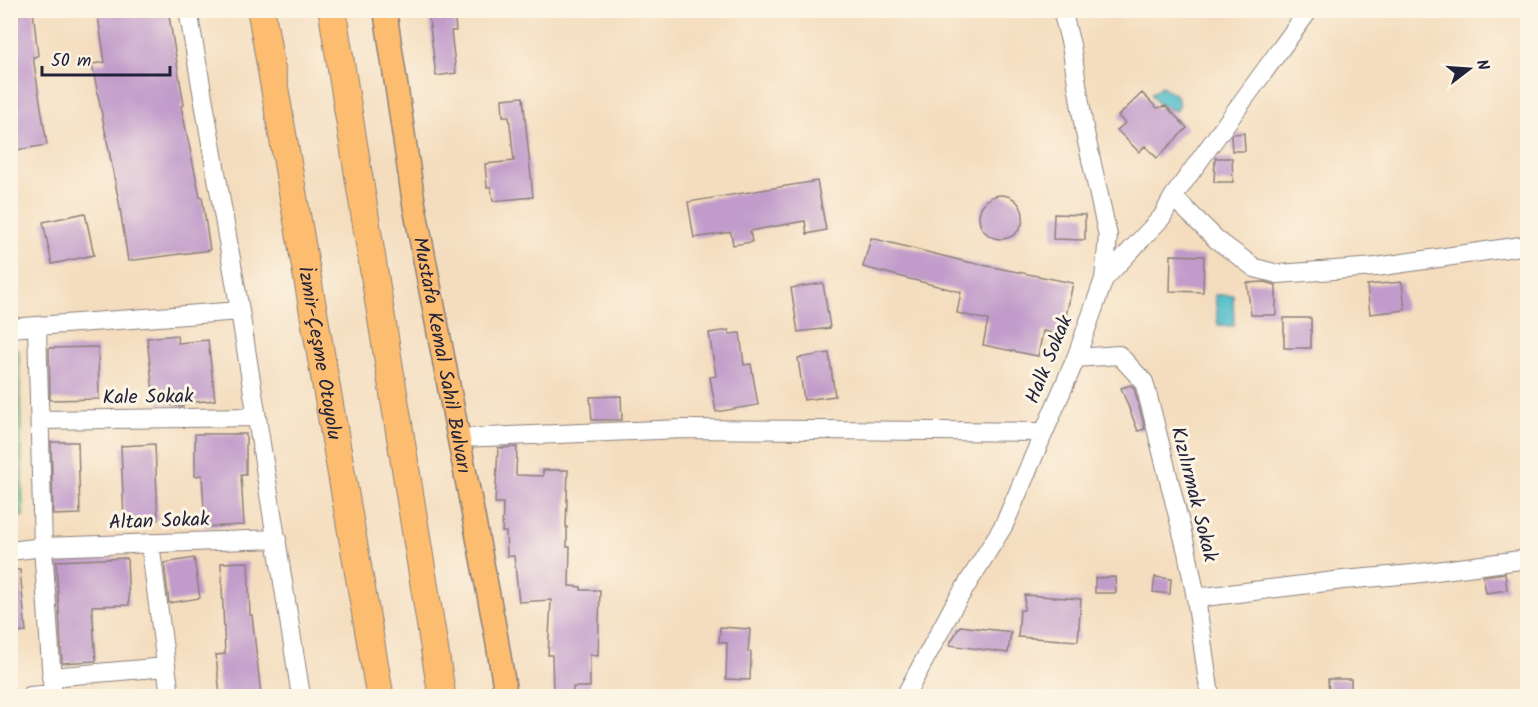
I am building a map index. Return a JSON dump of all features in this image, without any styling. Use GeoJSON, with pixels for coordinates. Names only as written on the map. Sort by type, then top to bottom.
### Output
{"type":"FeatureCollection","features":[{"type":"Feature","properties":{"kind":"highway","name":"İzmir-Çeşme Otoyolu"},"geometry":{"type":"LineString","coordinates":[[261,10],[380,696]]}},
{"type":"Feature","properties":{"kind":"highway"},"geometry":{"type":"LineString","coordinates":[[332,10],[442,696]]}},
{"type":"Feature","properties":{"kind":"main road","name":"Mustafa Kemal Sahil Bulvarı"},"geometry":{"type":"LineString","coordinates":[[385,10],[414,204],[506,696]]}},
{"type":"Feature","properties":{"kind":"street"},"geometry":{"type":"LineString","coordinates":[[188,10],[240,311],[301,696]]}},
{"type":"Feature","properties":{"kind":"street","name":"Halk Sokak"},"geometry":{"type":"LineString","coordinates":[[905,696],[953,607],[1004,525],[1076,358],[1104,279],[1108,236],[1084,128],[1071,45],[1062,10]]}},
{"type":"Feature","properties":{"kind":"street"},"geometry":{"type":"LineString","coordinates":[[1104,279],[1162,217],[1173,196],[1309,10]]}},
{"type":"Feature","properties":{"kind":"street"},"geometry":{"type":"LineString","coordinates":[[1173,196],[1217,240],[1255,268],[1278,274],[1376,267],[1527,245]]}},
{"type":"Feature","properties":{"kind":"street"},"geometry":{"type":"LineString","coordinates":[[10,328],[240,311]]}},
{"type":"Feature","properties":{"kind":"street"},"geometry":{"type":"LineString","coordinates":[[37,326],[43,547],[52,689]]}},
{"type":"Feature","properties":{"kind":"street","name":"Kızılırmak Sokak"},"geometry":{"type":"LineString","coordinates":[[1076,358],[1119,355],[1144,382],[1188,552],[1210,696]]}},
{"type":"Feature","properties":{"kind":"street","name":"Kale Sokak"},"geometry":{"type":"LineString","coordinates":[[40,420],[256,417]]}},
{"type":"Feature","properties":{"kind":"street"},"geometry":{"type":"LineString","coordinates":[[459,438],[683,429],[1043,432]]}},
{"type":"Feature","properties":{"kind":"street","name":"Altan Sokak"},"geometry":{"type":"LineString","coordinates":[[10,551],[43,547],[277,538]]}},
{"type":"Feature","properties":{"kind":"street"},"geometry":{"type":"LineString","coordinates":[[150,543],[170,696]]}},
{"type":"Feature","properties":{"kind":"street"},"geometry":{"type":"LineString","coordinates":[[1196,598],[1343,580],[1436,572],[1527,559]]}},
{"type":"Feature","properties":{"kind":"street"},"geometry":{"type":"LineString","coordinates":[[30,696],[52,689],[166,667]]}},
{"type":"Feature","properties":{"kind":"green space"},"geometry":{"type":"Polygon","coordinates":[[[11,344],[19,351],[23,516],[11,518],[11,344]]]}},
{"type":"Feature","properties":{"kind":"water"},"geometry":{"type":"Polygon","coordinates":[[[1162,86],[1177,96],[1179,106],[1176,111],[1158,104],[1151,94],[1162,86]]]}},
{"type":"Feature","properties":{"kind":"water"},"geometry":{"type":"Polygon","coordinates":[[[1215,295],[1233,295],[1234,326],[1218,325],[1215,295]]]}},
{"type":"Feature","properties":{"kind":"building"},"geometry":{"type":"Polygon","coordinates":[[[10,10],[33,10],[38,56],[33,57],[47,145],[10,151],[10,10]]]}},
{"type":"Feature","properties":{"kind":"building"},"geometry":{"type":"Polygon","coordinates":[[[97,10],[168,10],[184,105],[181,106],[200,197],[202,197],[210,250],[128,261],[92,64],[105,62],[97,10]]]}},
{"type":"Feature","properties":{"kind":"building"},"geometry":{"type":"Polygon","coordinates":[[[428,10],[454,10],[456,31],[451,31],[456,73],[436,76],[428,10]]]}},
{"type":"Feature","properties":{"kind":"building"},"geometry":{"type":"Polygon","coordinates":[[[1142,93],[1157,108],[1166,106],[1187,128],[1157,158],[1145,146],[1139,152],[1117,130],[1125,123],[1118,116],[1142,93]]]}},
{"type":"Feature","properties":{"kind":"building"},"geometry":{"type":"Polygon","coordinates":[[[523,97],[533,197],[493,201],[491,187],[487,187],[485,164],[514,161],[509,116],[503,116],[502,99],[523,97]]]}},
{"type":"Feature","properties":{"kind":"building"},"geometry":{"type":"Polygon","coordinates":[[[1244,133],[1245,151],[1232,151],[1231,136],[1244,133]]]}},
{"type":"Feature","properties":{"kind":"building"},"geometry":{"type":"Polygon","coordinates":[[[1215,158],[1232,158],[1233,182],[1214,182],[1215,158]]]}},
{"type":"Feature","properties":{"kind":"building"},"geometry":{"type":"Polygon","coordinates":[[[817,181],[826,230],[807,234],[805,221],[750,231],[752,242],[733,245],[731,232],[694,238],[688,202],[817,181]]]}},
{"type":"Feature","properties":{"kind":"building"},"geometry":{"type":"Polygon","coordinates":[[[1001,195],[1010,196],[1017,201],[1022,208],[1022,226],[1017,233],[1010,238],[1001,239],[992,238],[985,233],[980,226],[979,217],[980,208],[985,201],[992,196],[1001,195]]]}},
{"type":"Feature","properties":{"kind":"building"},"geometry":{"type":"Polygon","coordinates":[[[85,213],[94,255],[52,264],[43,222],[85,213]]]}},
{"type":"Feature","properties":{"kind":"building"},"geometry":{"type":"Polygon","coordinates":[[[1054,214],[1085,215],[1085,240],[1053,239],[1054,214]]]}},
{"type":"Feature","properties":{"kind":"building"},"geometry":{"type":"Polygon","coordinates":[[[871,238],[963,261],[1073,283],[1062,335],[1043,331],[1038,356],[983,345],[988,320],[957,313],[961,292],[863,267],[871,238]]]}},
{"type":"Feature","properties":{"kind":"building"},"geometry":{"type":"Polygon","coordinates":[[[1171,255],[1204,256],[1203,292],[1170,291],[1171,255]]]}},
{"type":"Feature","properties":{"kind":"building"},"geometry":{"type":"Polygon","coordinates":[[[1265,282],[1276,285],[1276,315],[1251,315],[1247,283],[1265,282]]]}},
{"type":"Feature","properties":{"kind":"building"},"geometry":{"type":"Polygon","coordinates":[[[1402,282],[1405,310],[1370,314],[1367,285],[1402,282]]]}},
{"type":"Feature","properties":{"kind":"building"},"geometry":{"type":"Polygon","coordinates":[[[823,283],[830,328],[798,332],[791,288],[823,283]]]}},
{"type":"Feature","properties":{"kind":"building"},"geometry":{"type":"Polygon","coordinates":[[[1284,318],[1311,318],[1311,348],[1284,348],[1284,318]]]}},
{"type":"Feature","properties":{"kind":"building"},"geometry":{"type":"Polygon","coordinates":[[[729,330],[729,334],[740,333],[744,365],[751,364],[758,405],[716,412],[710,377],[716,376],[709,333],[729,330]]]}},
{"type":"Feature","properties":{"kind":"building"},"geometry":{"type":"Polygon","coordinates":[[[177,335],[178,343],[208,340],[215,400],[186,403],[182,407],[154,401],[147,338],[177,335]]]}},
{"type":"Feature","properties":{"kind":"building"},"geometry":{"type":"Polygon","coordinates":[[[98,347],[99,399],[50,400],[49,348],[98,347]]]}},
{"type":"Feature","properties":{"kind":"building"},"geometry":{"type":"Polygon","coordinates":[[[829,353],[835,396],[804,400],[798,358],[829,353]]]}},
{"type":"Feature","properties":{"kind":"building"},"geometry":{"type":"Polygon","coordinates":[[[1131,385],[1134,388],[1145,429],[1138,431],[1121,388],[1131,385]]]}},
{"type":"Feature","properties":{"kind":"building"},"geometry":{"type":"Polygon","coordinates":[[[621,396],[622,420],[592,420],[590,397],[621,396]]]}},
{"type":"Feature","properties":{"kind":"building"},"geometry":{"type":"Polygon","coordinates":[[[195,434],[246,434],[246,475],[241,475],[244,525],[205,527],[202,475],[195,476],[195,434]]]}},
{"type":"Feature","properties":{"kind":"building"},"geometry":{"type":"Polygon","coordinates":[[[51,442],[78,442],[80,514],[53,515],[51,442]]]}},
{"type":"Feature","properties":{"kind":"building"},"geometry":{"type":"Polygon","coordinates":[[[155,444],[158,520],[124,521],[121,446],[155,444]]]}},
{"type":"Feature","properties":{"kind":"building"},"geometry":{"type":"Polygon","coordinates":[[[517,447],[516,475],[543,476],[543,470],[568,470],[566,527],[567,547],[570,547],[569,586],[581,587],[581,590],[600,590],[598,656],[590,655],[590,687],[573,687],[573,692],[553,692],[552,655],[548,655],[551,600],[519,602],[514,556],[507,556],[506,532],[502,532],[503,503],[495,503],[498,448],[517,447]]]}},
{"type":"Feature","properties":{"kind":"building"},"geometry":{"type":"Polygon","coordinates":[[[127,558],[129,605],[92,606],[96,661],[62,663],[56,561],[127,558]]]}},
{"type":"Feature","properties":{"kind":"building"},"geometry":{"type":"Polygon","coordinates":[[[194,558],[200,598],[169,603],[164,563],[194,558]]]}},
{"type":"Feature","properties":{"kind":"building"},"geometry":{"type":"Polygon","coordinates":[[[248,562],[250,615],[252,615],[261,695],[220,696],[216,655],[225,654],[221,563],[248,562]]]}},
{"type":"Feature","properties":{"kind":"building"},"geometry":{"type":"Polygon","coordinates":[[[10,570],[20,570],[26,632],[10,633],[10,570]]]}},
{"type":"Feature","properties":{"kind":"building"},"geometry":{"type":"Polygon","coordinates":[[[1505,573],[1507,590],[1486,593],[1483,576],[1505,573]]]}},
{"type":"Feature","properties":{"kind":"building"},"geometry":{"type":"Polygon","coordinates":[[[1115,577],[1116,593],[1095,593],[1095,578],[1115,577]]]}},
{"type":"Feature","properties":{"kind":"building"},"geometry":{"type":"Polygon","coordinates":[[[1155,577],[1171,579],[1170,594],[1153,592],[1155,577]]]}},
{"type":"Feature","properties":{"kind":"building"},"geometry":{"type":"Polygon","coordinates":[[[1025,595],[1081,599],[1078,641],[1018,637],[1020,610],[1024,610],[1025,595]]]}},
{"type":"Feature","properties":{"kind":"building"},"geometry":{"type":"Polygon","coordinates":[[[960,626],[1011,632],[1008,653],[949,645],[960,626]]]}},
{"type":"Feature","properties":{"kind":"building"},"geometry":{"type":"Polygon","coordinates":[[[720,627],[750,629],[748,652],[751,652],[750,680],[726,679],[727,643],[719,642],[720,627]]]}},
{"type":"Feature","properties":{"kind":"building"},"geometry":{"type":"Polygon","coordinates":[[[1328,679],[1351,679],[1351,695],[1329,695],[1328,679]]]}}]}
